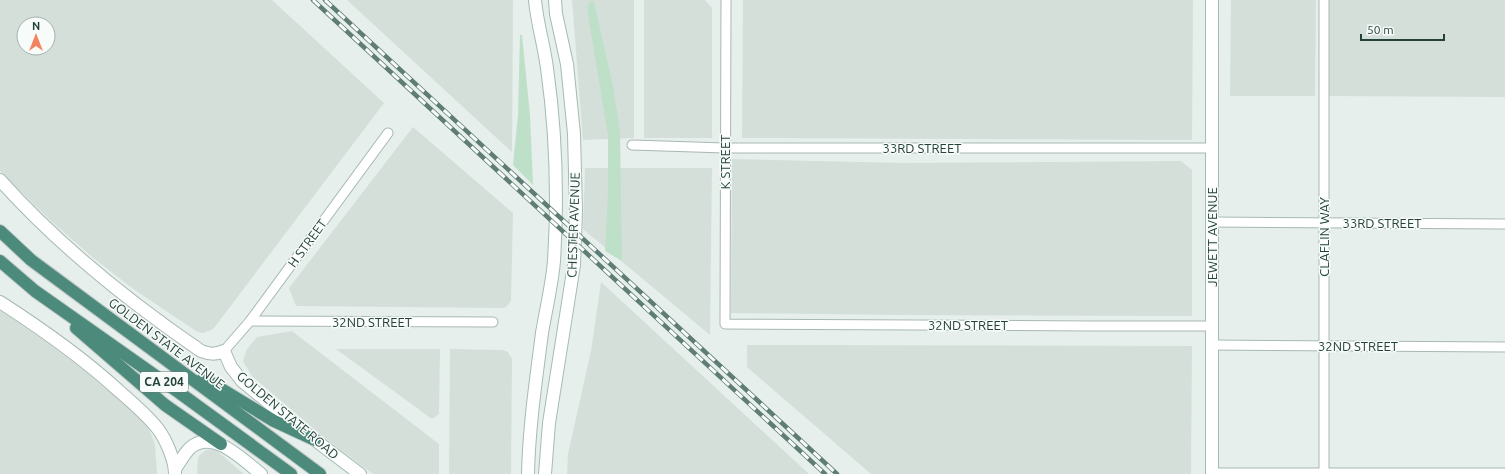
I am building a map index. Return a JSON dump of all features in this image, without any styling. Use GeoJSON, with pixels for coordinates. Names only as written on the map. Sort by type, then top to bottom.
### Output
{"type":"FeatureCollection","features":[{"type":"Feature","properties":{"kind":"highway","name":"GOLDEN STATE AVENUE"},"geometry":{"type":"LineString","coordinates":[[0,231],[30,260],[141,340],[320,474]]}},
{"type":"Feature","properties":{"kind":"highway","name":"CA 204"},"geometry":{"type":"LineString","coordinates":[[0,261],[35,291],[177,391],[291,474]]}},
{"type":"Feature","properties":{"kind":"highway"},"geometry":{"type":"LineString","coordinates":[[35,291],[79,332],[165,405],[221,444]]}},
{"type":"Feature","properties":{"kind":"highway"},"geometry":{"type":"LineString","coordinates":[[141,340],[274,421],[315,440]]}},
{"type":"Feature","properties":{"kind":"street","name":"CHESTER AVENUE"},"geometry":{"type":"LineString","coordinates":[[528,474],[532,413],[542,333],[554,263],[556,211],[556,172],[553,120],[547,67],[536,17],[535,0]]}},
{"type":"Feature","properties":{"kind":"street","name":"CHESTER AVENUE"},"geometry":{"type":"LineString","coordinates":[[545,474],[549,423],[574,265],[576,211],[576,171],[573,118],[567,64],[556,14],[555,0]]}},
{"type":"Feature","properties":{"kind":"street","name":"K STREET"},"geometry":{"type":"LineString","coordinates":[[725,324],[726,0]]}},
{"type":"Feature","properties":{"kind":"street","name":"JEWETT AVENUE"},"geometry":{"type":"LineString","coordinates":[[1212,0],[1212,474]]}},
{"type":"Feature","properties":{"kind":"street","name":"CLAFLIN WAY"},"geometry":{"type":"LineString","coordinates":[[1324,0],[1324,473]]}},
{"type":"Feature","properties":{"kind":"street","name":"H STREET"},"geometry":{"type":"LineString","coordinates":[[224,351],[250,321],[388,133]]}},
{"type":"Feature","properties":{"kind":"street","name":"33RD STREET"},"geometry":{"type":"LineString","coordinates":[[632,145],[725,148],[1212,148]]}},
{"type":"Feature","properties":{"kind":"street"},"geometry":{"type":"LineString","coordinates":[[0,180],[48,230],[87,266],[145,312],[201,351],[208,354],[217,354],[224,351]]}},
{"type":"Feature","properties":{"kind":"street","name":"33RD STREET"},"geometry":{"type":"LineString","coordinates":[[1212,222],[1505,224]]}},
{"type":"Feature","properties":{"kind":"street"},"geometry":{"type":"LineString","coordinates":[[0,302],[92,366],[135,405],[158,430],[169,449],[175,471]]}},
{"type":"Feature","properties":{"kind":"street","name":"32ND STREET"},"geometry":{"type":"LineString","coordinates":[[250,321],[493,322]]}},
{"type":"Feature","properties":{"kind":"street","name":"32ND STREET"},"geometry":{"type":"LineString","coordinates":[[725,324],[1212,326]]}},
{"type":"Feature","properties":{"kind":"street","name":"32ND STREET"},"geometry":{"type":"LineString","coordinates":[[1212,345],[1505,347]]}},
{"type":"Feature","properties":{"kind":"street","name":"GOLDEN STATE ROAD"},"geometry":{"type":"LineString","coordinates":[[224,351],[231,367],[242,380],[315,440],[360,474]]}},
{"type":"Feature","properties":{"kind":"street"},"geometry":{"type":"LineString","coordinates":[[175,471],[190,449],[204,441],[221,444],[261,474]]}},
{"type":"Feature","properties":{"kind":"street"},"geometry":{"type":"LineString","coordinates":[[1212,474],[1505,473]]}},
{"type":"Feature","properties":{"kind":"shaded area"},"geometry":{"type":"Polygon","coordinates":[[[0,0],[272,0],[384,103],[214,328],[209,331],[202,333],[196,331],[132,288],[91,256],[51,221],[0,171],[0,0]]]}},
{"type":"Feature","properties":{"kind":"shaded area"},"geometry":{"type":"Polygon","coordinates":[[[347,0],[513,0],[512,152],[347,0]]]}},
{"type":"Feature","properties":{"kind":"shaded area"},"geometry":{"type":"Polygon","coordinates":[[[572,0],[634,0],[634,138],[583,140],[572,0]]]}},
{"type":"Feature","properties":{"kind":"shaded area"},"geometry":{"type":"Polygon","coordinates":[[[644,0],[705,0],[712,8],[712,138],[644,138],[644,0]]]}},
{"type":"Feature","properties":{"kind":"shaded area"},"geometry":{"type":"Polygon","coordinates":[[[743,0],[1193,0],[1192,140],[742,138],[743,0]]]}},
{"type":"Feature","properties":{"kind":"shaded area"},"geometry":{"type":"Polygon","coordinates":[[[1231,0],[1316,0],[1315,96],[1230,96],[1231,0]]]}},
{"type":"Feature","properties":{"kind":"shaded area"},"geometry":{"type":"Polygon","coordinates":[[[1326,0],[1505,0],[1505,97],[1325,96],[1326,0]]]}},
{"type":"Feature","properties":{"kind":"shaded area"},"geometry":{"type":"Polygon","coordinates":[[[413,127],[513,213],[511,301],[506,307],[502,308],[296,306],[289,288],[413,127]]]}},
{"type":"Feature","properties":{"kind":"shaded area"},"geometry":{"type":"Polygon","coordinates":[[[732,159],[903,163],[1181,161],[1192,170],[1192,316],[731,313],[732,159]]]}},
{"type":"Feature","properties":{"kind":"shaded area"},"geometry":{"type":"Polygon","coordinates":[[[585,168],[712,168],[710,335],[583,229],[585,168]]]}},
{"type":"Feature","properties":{"kind":"shaded area"},"geometry":{"type":"Polygon","coordinates":[[[601,282],[809,474],[567,474],[568,454],[591,351],[601,282]]]}},
{"type":"Feature","properties":{"kind":"shaded area"},"geometry":{"type":"Polygon","coordinates":[[[0,309],[58,347],[79,363],[143,418],[155,445],[157,474],[0,474],[0,309]]]}},
{"type":"Feature","properties":{"kind":"shaded area"},"geometry":{"type":"Polygon","coordinates":[[[292,331],[439,444],[439,474],[373,474],[327,440],[252,376],[243,361],[247,349],[257,337],[292,331]]]}},
{"type":"Feature","properties":{"kind":"shaded area"},"geometry":{"type":"Polygon","coordinates":[[[747,345],[1192,346],[1191,474],[871,474],[747,367],[747,345]]]}},
{"type":"Feature","properties":{"kind":"shaded area"},"geometry":{"type":"Polygon","coordinates":[[[336,349],[440,349],[439,414],[432,419],[336,349]]]}},
{"type":"Feature","properties":{"kind":"shaded area"},"geometry":{"type":"Polygon","coordinates":[[[450,349],[502,350],[508,352],[512,359],[511,474],[449,474],[450,349]]]}},
{"type":"Feature","properties":{"kind":"shaded area"},"geometry":{"type":"Polygon","coordinates":[[[206,450],[214,450],[218,452],[244,474],[197,474],[198,458],[206,450]]]}},
{"type":"Feature","properties":{"kind":"green space"},"geometry":{"type":"Polygon","coordinates":[[[590,1],[594,2],[613,86],[620,131],[622,261],[605,251],[608,192],[608,136],[588,15],[590,1]]]}},
{"type":"Feature","properties":{"kind":"green space"},"geometry":{"type":"Polygon","coordinates":[[[520,35],[522,35],[530,115],[533,185],[513,165],[518,115],[520,35]]]}},
{"type":"Feature","properties":{"kind":"railway"},"geometry":{"type":"LineString","coordinates":[[313,0],[825,474]]}},
{"type":"Feature","properties":{"kind":"railway"},"geometry":{"type":"LineString","coordinates":[[325,0],[837,474]]}}]}
